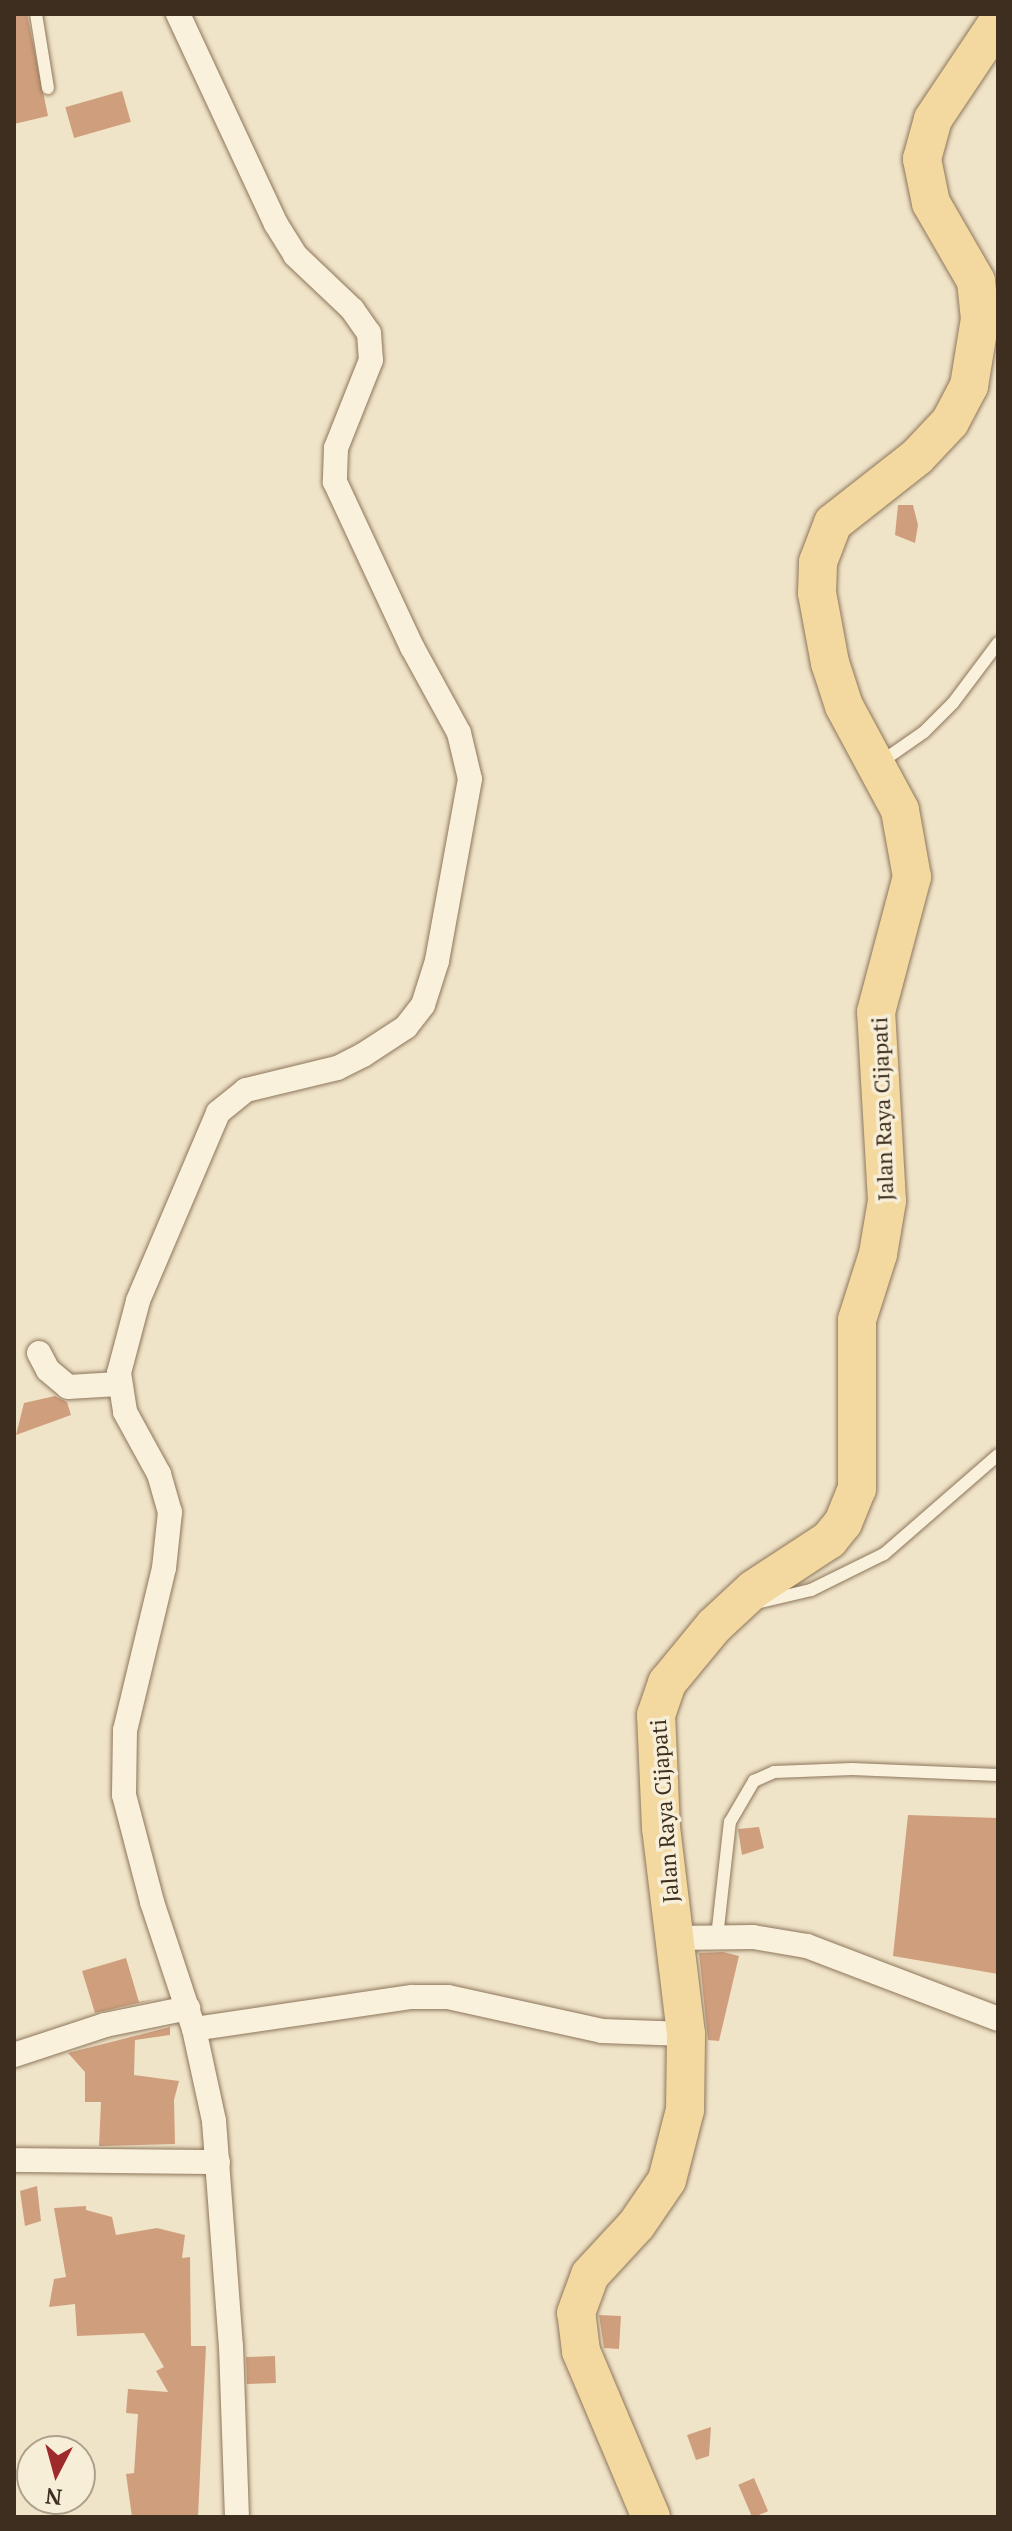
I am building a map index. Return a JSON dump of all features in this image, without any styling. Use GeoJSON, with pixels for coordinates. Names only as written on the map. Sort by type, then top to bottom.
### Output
{"type":"FeatureCollection","features":[{"type":"Feature","properties":{"kind":"main road","name":"Jalan Raya Cijapati"},"geometry":{"type":"LineString","coordinates":[[651,2517],[581,2351],[576,2313],[590,2275],[637,2224],[667,2180],[684,2121],[686,2034],[661,1828],[656,1715],[667,1683],[733,1606],[829,1540],[843,1523],[857,1489],[857,1320],[878,1254],[887,1201],[876,1012],[912,877],[900,810],[879,763],[844,706],[830,663],[818,608],[818,562],[833,523],[917,457],[950,422],[969,386],[980,319],[976,281],[931,203],[922,159],[933,119],[998,22]]}},
{"type":"Feature","properties":{"kind":"street"},"geometry":{"type":"LineString","coordinates":[[178,14],[276,224],[295,255],[352,309],[369,333],[371,360],[336,448],[335,482],[412,647],[459,733],[470,779],[437,961],[423,1005],[406,1027],[363,1055],[337,1068],[246,1090],[218,1113],[138,1301],[118,1384],[133,1433],[167,1492],[170,1512],[164,1568],[125,1730],[124,1795],[152,1902],[191,2019],[218,2162],[237,2517]]}},
{"type":"Feature","properties":{"kind":"street"},"geometry":{"type":"LineString","coordinates":[[39,1353],[48,1370],[68,1387],[118,1384]]}},
{"type":"Feature","properties":{"kind":"street"},"geometry":{"type":"LineString","coordinates":[[673,1938],[717,1937],[807,1946],[998,2019]]}},
{"type":"Feature","properties":{"kind":"street"},"geometry":{"type":"LineString","coordinates":[[14,2055],[105,2025],[412,1997],[448,1997],[602,2031],[686,2034]]}},
{"type":"Feature","properties":{"kind":"street"},"geometry":{"type":"LineString","coordinates":[[14,2160],[218,2162]]}},
{"type":"Feature","properties":{"kind":"lane"},"geometry":{"type":"LineString","coordinates":[[36,14],[48,88]]}},
{"type":"Feature","properties":{"kind":"lane"},"geometry":{"type":"LineString","coordinates":[[879,763],[944,713],[998,643]]}},
{"type":"Feature","properties":{"kind":"lane"},"geometry":{"type":"LineString","coordinates":[[733,1606],[783,1598],[846,1576],[884,1554],[998,1455]]}},
{"type":"Feature","properties":{"kind":"lane"},"geometry":{"type":"LineString","coordinates":[[717,1937],[730,1822],[754,1781],[774,1772],[852,1769],[998,1775]]}},
{"type":"Feature","properties":{"kind":"building"},"geometry":{"type":"Polygon","coordinates":[[[14,14],[27,14],[48,116],[14,124],[14,14]]]}},
{"type":"Feature","properties":{"kind":"building"},"geometry":{"type":"Polygon","coordinates":[[[122,91],[131,122],[74,138],[65,107],[122,91]]]}},
{"type":"Feature","properties":{"kind":"building"},"geometry":{"type":"Polygon","coordinates":[[[898,505],[913,505],[918,525],[915,543],[895,535],[898,505]]]}},
{"type":"Feature","properties":{"kind":"building"},"geometry":{"type":"Polygon","coordinates":[[[55,1396],[67,1402],[71,1415],[16,1435],[24,1403],[55,1396]]]}},
{"type":"Feature","properties":{"kind":"building"},"geometry":{"type":"Polygon","coordinates":[[[908,1815],[998,1818],[998,1974],[893,1956],[908,1815]]]}},
{"type":"Feature","properties":{"kind":"building"},"geometry":{"type":"Polygon","coordinates":[[[759,1827],[764,1848],[742,1855],[738,1829],[759,1827]]]}},
{"type":"Feature","properties":{"kind":"building"},"geometry":{"type":"Polygon","coordinates":[[[723,1952],[739,1956],[719,2041],[708,2040],[699,1953],[723,1952]]]}},
{"type":"Feature","properties":{"kind":"building"},"geometry":{"type":"Polygon","coordinates":[[[126,1958],[139,2002],[156,1999],[95,2013],[82,1971],[126,1958]]]}},
{"type":"Feature","properties":{"kind":"building"},"geometry":{"type":"Polygon","coordinates":[[[170,2027],[170,2035],[135,2040],[134,2075],[179,2081],[174,2100],[175,2144],[99,2146],[101,2102],[85,2102],[85,2072],[68,2053],[170,2027]]]}},
{"type":"Feature","properties":{"kind":"building"},"geometry":{"type":"Polygon","coordinates":[[[37,2186],[41,2221],[25,2226],[20,2191],[37,2186]]]}},
{"type":"Feature","properties":{"kind":"building"},"geometry":{"type":"Polygon","coordinates":[[[86,2206],[86,2210],[112,2217],[116,2235],[157,2228],[185,2235],[182,2258],[190,2257],[191,2346],[206,2346],[198,2517],[132,2517],[126,2474],[134,2473],[138,2414],[126,2413],[128,2389],[168,2392],[156,2371],[164,2367],[144,2333],[77,2336],[75,2304],[49,2307],[54,2279],[66,2277],[54,2208],[86,2206]]]}},
{"type":"Feature","properties":{"kind":"building"},"geometry":{"type":"Polygon","coordinates":[[[599,2315],[621,2316],[619,2349],[604,2348],[599,2315]]]}},
{"type":"Feature","properties":{"kind":"building"},"geometry":{"type":"Polygon","coordinates":[[[275,2356],[276,2383],[247,2384],[246,2357],[275,2356]]]}},
{"type":"Feature","properties":{"kind":"building"},"geometry":{"type":"Polygon","coordinates":[[[711,2427],[709,2456],[696,2460],[687,2435],[711,2427]]]}},
{"type":"Feature","properties":{"kind":"building"},"geometry":{"type":"Polygon","coordinates":[[[754,2478],[768,2511],[752,2517],[738,2485],[754,2478]]]}}]}
